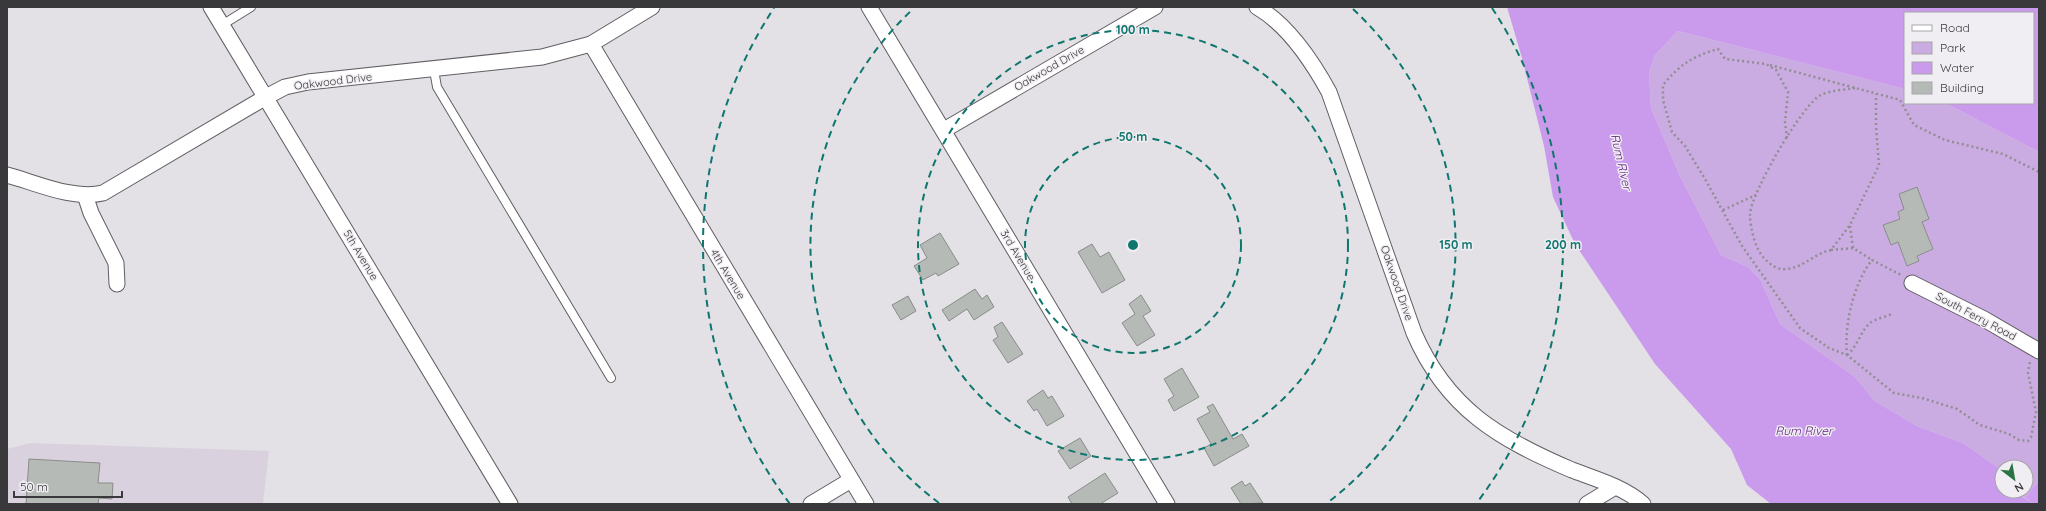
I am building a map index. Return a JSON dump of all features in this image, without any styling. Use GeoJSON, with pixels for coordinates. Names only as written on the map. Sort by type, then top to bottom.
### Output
{"type":"FeatureCollection","features":[{"type":"Feature","properties":{"kind":"street","name":"5th Avenue"},"geometry":{"type":"LineString","coordinates":[[211,7],[510,504]]}},
{"type":"Feature","properties":{"kind":"street","name":"Oakwood Drive"},"geometry":{"type":"LineString","coordinates":[[7,175],[85,195],[103,193],[285,87],[308,82],[434,70],[542,57],[591,44],[652,7]]}},
{"type":"Feature","properties":{"kind":"street","name":"3rd Avenue"},"geometry":{"type":"LineString","coordinates":[[869,7],[1167,504]]}},
{"type":"Feature","properties":{"kind":"street","name":"Oakwood Drive"},"geometry":{"type":"LineString","coordinates":[[944,130],[1133,12],[1155,7]]}},
{"type":"Feature","properties":{"kind":"street","name":"Oakwood Drive"},"geometry":{"type":"LineString","coordinates":[[1257,7],[1265,12],[1291,37],[1314,66],[1329,92],[1414,333],[1425,357],[1443,384],[1466,410],[1489,428],[1566,467],[1615,487],[1643,504]]}},
{"type":"Feature","properties":{"kind":"street","name":"4th Avenue"},"geometry":{"type":"LineString","coordinates":[[591,44],[866,504]]}},
{"type":"Feature","properties":{"kind":"street"},"geometry":{"type":"LineString","coordinates":[[85,195],[91,213],[116,263],[116,284]]}},
{"type":"Feature","properties":{"kind":"street","name":"South Ferry Road"},"geometry":{"type":"LineString","coordinates":[[1912,283],[1984,319],[2035,353]]}},
{"type":"Feature","properties":{"kind":"street"},"geometry":{"type":"LineString","coordinates":[[811,504],[851,480]]}},
{"type":"Feature","properties":{"kind":"street"},"geometry":{"type":"LineString","coordinates":[[1587,504],[1615,487]]}},
{"type":"Feature","properties":{"kind":"lane"},"geometry":{"type":"LineString","coordinates":[[222,25],[251,7]]}},
{"type":"Feature","properties":{"kind":"lane"},"geometry":{"type":"LineString","coordinates":[[434,70],[437,87],[612,378]]}},
{"type":"Feature","properties":{"kind":"path"},"geometry":{"type":"LineString","coordinates":[[2035,353],[2028,366],[2028,373],[2036,412],[2031,437],[2028,441],[2023,441],[2009,434],[1980,425],[1957,409],[1922,398],[1894,393],[1847,355],[1829,348],[1800,328],[1742,246],[1723,210],[1684,146],[1672,132],[1663,100],[1663,85],[1676,68],[1698,56],[1718,49],[1724,59],[1766,64],[1900,100],[1914,125],[1945,140],[2003,154],[2039,172]]}},
{"type":"Feature","properties":{"kind":"path"},"geometry":{"type":"LineString","coordinates":[[1766,64],[1776,70],[1788,92],[1785,122],[1787,138]]}},
{"type":"Feature","properties":{"kind":"path"},"geometry":{"type":"LineString","coordinates":[[1855,88],[1821,95],[1808,105],[1766,172],[1756,194],[1750,213],[1752,231],[1760,255],[1774,267],[1786,269],[1798,266],[1822,252],[1853,248],[1872,260],[1896,272],[1912,283]]}},
{"type":"Feature","properties":{"kind":"path"},"geometry":{"type":"LineString","coordinates":[[1831,250],[1850,226],[1880,164],[1876,127],[1876,94]]}},
{"type":"Feature","properties":{"kind":"path"},"geometry":{"type":"LineString","coordinates":[[1723,210],[1756,194]]}},
{"type":"Feature","properties":{"kind":"path"},"geometry":{"type":"LineString","coordinates":[[1850,226],[1853,248]]}},
{"type":"Feature","properties":{"kind":"path"},"geometry":{"type":"LineString","coordinates":[[1847,355],[1845,338],[1849,314],[1864,271],[1872,260]]}},
{"type":"Feature","properties":{"kind":"path"},"geometry":{"type":"LineString","coordinates":[[1847,355],[1853,350],[1871,322],[1892,314]]}},
{"type":"Feature","properties":{"kind":"shaded area"},"geometry":{"type":"Polygon","coordinates":[[[30,443],[269,451],[263,504],[7,504],[7,449],[30,443]]]}},
{"type":"Feature","properties":{"kind":"shaded area"},"geometry":{"type":"Polygon","coordinates":[[[2039,480],[2039,504],[2034,504],[2026,499],[2034,499],[2034,486],[2039,480]]]}},
{"type":"Feature","properties":{"kind":"green space"},"geometry":{"type":"Polygon","coordinates":[[[1678,31],[1904,89],[1904,104],[1947,104],[2039,152],[2039,480],[2034,486],[2034,459],[1994,459],[1994,465],[1963,443],[1917,426],[1875,401],[1855,377],[1780,324],[1760,279],[1748,267],[1721,255],[1680,176],[1651,108],[1649,72],[1655,55],[1678,31]]]}},
{"type":"Feature","properties":{"kind":"water","name":"Rum River"},"geometry":{"type":"Polygon","coordinates":[[[1507,7],[2039,7],[2039,152],[1947,104],[2034,104],[2034,12],[1904,12],[1904,89],[1678,31],[1655,55],[1649,72],[1651,108],[1680,176],[1721,255],[1748,267],[1760,279],[1780,324],[1855,377],[1875,401],[1917,426],[1963,443],[1994,465],[1994,499],[2026,499],[2034,504],[1771,504],[1747,485],[1731,449],[1655,364],[1575,244],[1553,197],[1544,146],[1522,58],[1507,7]]]}},
{"type":"Feature","properties":{"kind":"building"},"geometry":{"type":"Polygon","coordinates":[[[1917,187],[1929,219],[1922,222],[1933,249],[1917,256],[1919,261],[1907,266],[1898,242],[1891,245],[1883,225],[1900,219],[1898,212],[1904,209],[1899,194],[1917,187]]]}},
{"type":"Feature","properties":{"kind":"building"},"geometry":{"type":"Polygon","coordinates":[[[940,233],[959,264],[938,276],[936,273],[923,280],[914,266],[927,258],[920,245],[940,233]]]}},
{"type":"Feature","properties":{"kind":"building"},"geometry":{"type":"Polygon","coordinates":[[[1092,244],[1100,257],[1109,252],[1125,280],[1102,293],[1078,252],[1092,244]]]}},
{"type":"Feature","properties":{"kind":"building"},"geometry":{"type":"Polygon","coordinates":[[[975,289],[982,299],[987,295],[994,307],[974,320],[967,309],[949,321],[942,310],[975,289]]]}},
{"type":"Feature","properties":{"kind":"building"},"geometry":{"type":"Polygon","coordinates":[[[1141,295],[1151,311],[1143,316],[1155,335],[1137,346],[1122,323],[1135,314],[1129,304],[1141,295]]]}},
{"type":"Feature","properties":{"kind":"building"},"geometry":{"type":"Polygon","coordinates":[[[908,296],[916,311],[901,320],[892,305],[908,296]]]}},
{"type":"Feature","properties":{"kind":"building"},"geometry":{"type":"Polygon","coordinates":[[[1002,322],[1023,354],[1008,363],[993,340],[998,337],[994,327],[1002,322]]]}},
{"type":"Feature","properties":{"kind":"building"},"geometry":{"type":"Polygon","coordinates":[[[1182,368],[1199,397],[1174,411],[1168,400],[1174,396],[1164,379],[1182,368]]]}},
{"type":"Feature","properties":{"kind":"building"},"geometry":{"type":"Polygon","coordinates":[[[1043,390],[1048,398],[1052,396],[1064,416],[1047,426],[1037,409],[1034,411],[1027,401],[1043,390]]]}},
{"type":"Feature","properties":{"kind":"building"},"geometry":{"type":"Polygon","coordinates":[[[1213,404],[1233,439],[1242,434],[1249,446],[1214,466],[1204,448],[1211,444],[1197,419],[1210,412],[1207,407],[1213,404]]]}},
{"type":"Feature","properties":{"kind":"building"},"geometry":{"type":"Polygon","coordinates":[[[1080,438],[1091,456],[1070,469],[1058,451],[1080,438]]]}},
{"type":"Feature","properties":{"kind":"building"},"geometry":{"type":"Polygon","coordinates":[[[29,459],[100,463],[98,483],[113,483],[112,499],[99,498],[98,504],[26,504],[29,459]]]}},
{"type":"Feature","properties":{"kind":"building"},"geometry":{"type":"Polygon","coordinates":[[[1105,473],[1118,493],[1100,504],[1072,504],[1068,497],[1105,473]]]}},
{"type":"Feature","properties":{"kind":"building"},"geometry":{"type":"Polygon","coordinates":[[[1242,481],[1245,486],[1250,483],[1263,503],[1241,504],[1231,488],[1242,481]]]}}]}
